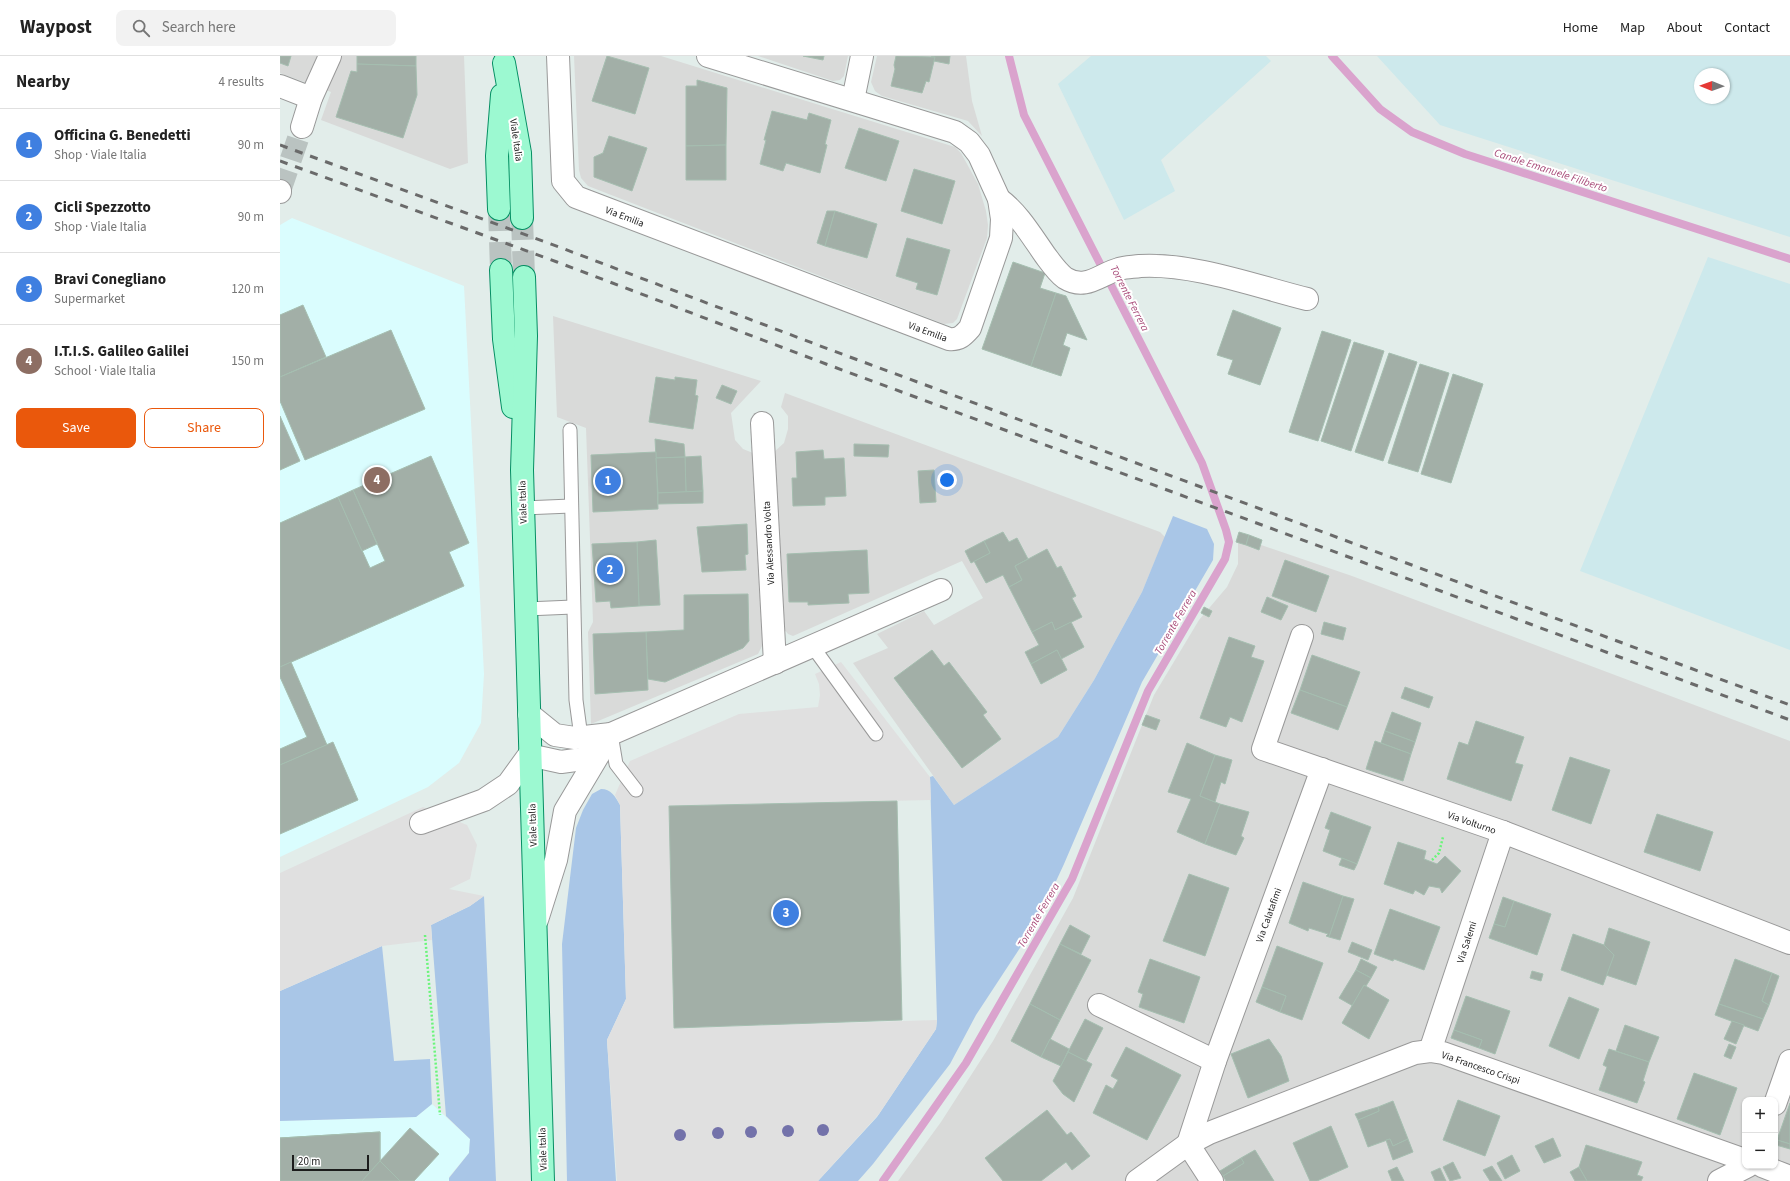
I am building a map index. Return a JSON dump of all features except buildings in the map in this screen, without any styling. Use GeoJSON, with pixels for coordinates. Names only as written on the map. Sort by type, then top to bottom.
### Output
{"type":"FeatureCollection","features":[{"type":"Feature","properties":{"kind":"main road","name":"Viale Italia"},"geometry":{"type":"LineString","coordinates":[[499,209],[497,156],[504,60]]}},
{"type":"Feature","properties":{"kind":"main road","name":"Viale Italia"},"geometry":{"type":"LineString","coordinates":[[504,60],[520,153],[522,218]]}},
{"type":"Feature","properties":{"kind":"main road","name":"Viale Italia"},"geometry":{"type":"LineString","coordinates":[[502,270],[504,339],[522,470]]}},
{"type":"Feature","properties":{"kind":"main road","name":"Viale Italia"},"geometry":{"type":"LineString","coordinates":[[524,277],[526,336],[522,508],[543,1181]]}},
{"type":"Feature","properties":{"kind":"street"},"geometry":{"type":"LineString","coordinates":[[302,127],[311,98],[330,56]]}},
{"type":"Feature","properties":{"kind":"street","name":"Via Emilia"},"geometry":{"type":"LineString","coordinates":[[558,56],[563,181],[576,197],[949,339],[956,340],[963,336],[970,328],[1001,238],[1002,219],[999,199],[979,155],[968,142],[955,132],[708,56]]}},
{"type":"Feature","properties":{"kind":"street"},"geometry":{"type":"LineString","coordinates":[[853,100],[862,56]]}},
{"type":"Feature","properties":{"kind":"street"},"geometry":{"type":"LineString","coordinates":[[280,86],[311,98]]}},
{"type":"Feature","properties":{"kind":"street"},"geometry":{"type":"LineString","coordinates":[[999,199],[1009,206],[1054,267],[1065,278],[1077,282],[1087,283],[1119,269],[1141,266],[1188,268],[1307,299]]}},
{"type":"Feature","properties":{"kind":"street","name":"Via Alessandro Volta"},"geometry":{"type":"LineString","coordinates":[[762,423],[775,663]]}},
{"type":"Feature","properties":{"kind":"street"},"geometry":{"type":"LineString","coordinates":[[529,714],[555,735],[574,738],[611,734],[941,590]]}},
{"type":"Feature","properties":{"kind":"street","name":"Via Volturno"},"geometry":{"type":"LineString","coordinates":[[1302,636],[1263,749],[1503,832],[1790,942]]}},
{"type":"Feature","properties":{"kind":"street"},"geometry":{"type":"LineString","coordinates":[[421,823],[484,800],[508,784],[529,755],[561,762],[583,759],[611,734]]}},
{"type":"Feature","properties":{"kind":"street"},"geometry":{"type":"LineString","coordinates":[[536,923],[556,860],[565,811],[611,734]]}},
{"type":"Feature","properties":{"kind":"street","name":"Via Calatafimi"},"geometry":{"type":"LineString","coordinates":[[1188,1144],[1215,1061],[1322,769]]}},
{"type":"Feature","properties":{"kind":"street","name":"Via Salemi"},"geometry":{"type":"LineString","coordinates":[[1430,1051],[1503,832]]}},
{"type":"Feature","properties":{"kind":"street"},"geometry":{"type":"LineString","coordinates":[[1099,1005],[1215,1061]]}},
{"type":"Feature","properties":{"kind":"street","name":"Via Francesco Crispi"},"geometry":{"type":"LineString","coordinates":[[1137,1181],[1188,1144],[1209,1134],[1415,1053],[1430,1051],[1443,1052],[1742,1159]]}},
{"type":"Feature","properties":{"kind":"street"},"geometry":{"type":"LineString","coordinates":[[1777,1097],[1790,1061]]}},
{"type":"Feature","properties":{"kind":"street"},"geometry":{"type":"LineString","coordinates":[[1188,1144],[1212,1181]]}},
{"type":"Feature","properties":{"kind":"street"},"geometry":{"type":"LineString","coordinates":[[1719,1181],[1742,1169]]}},
{"type":"Feature","properties":{"kind":"street"},"geometry":{"type":"LineString","coordinates":[[1770,1169],[1790,1177]]}},
{"type":"Feature","properties":{"kind":"lane"},"geometry":{"type":"LineString","coordinates":[[570,430],[576,700],[581,737]]}},
{"type":"Feature","properties":{"kind":"lane"},"geometry":{"type":"LineString","coordinates":[[522,508],[571,506]]}},
{"type":"Feature","properties":{"kind":"lane"},"geometry":{"type":"LineString","coordinates":[[526,609],[573,607]]}},
{"type":"Feature","properties":{"kind":"lane"},"geometry":{"type":"LineString","coordinates":[[813,647],[876,734]]}},
{"type":"Feature","properties":{"kind":"lane"},"geometry":{"type":"LineString","coordinates":[[611,734],[616,764],[636,790]]}},
{"type":"Feature","properties":{"kind":"path"},"geometry":{"type":"LineString","coordinates":[[1432,860],[1439,852],[1443,837]]}},
{"type":"Feature","properties":{"kind":"path"},"geometry":{"type":"LineString","coordinates":[[425,935],[440,1115]]}},
{"type":"Feature","properties":{"kind":"shaded area"},"geometry":{"type":"Polygon","coordinates":[[[280,56],[464,56],[468,163],[450,169],[321,120],[331,92],[280,73],[280,56]]]}},
{"type":"Feature","properties":{"kind":"shaded area"},"geometry":{"type":"Polygon","coordinates":[[[574,56],[661,56],[955,147],[961,153],[978,184],[986,211],[988,225],[987,238],[957,319],[953,323],[944,324],[588,186],[581,178],[579,170],[574,56]]]}},
{"type":"Feature","properties":{"kind":"shaded area"},"geometry":{"type":"Polygon","coordinates":[[[758,56],[848,56],[844,76],[840,80],[833,81],[758,56]]]}},
{"type":"Feature","properties":{"kind":"shaded area"},"geometry":{"type":"Polygon","coordinates":[[[877,56],[966,56],[972,101],[982,136],[968,121],[882,96],[875,91],[871,82],[877,56]]]}},
{"type":"Feature","properties":{"kind":"shaded area"},"geometry":{"type":"Polygon","coordinates":[[[1091,56],[1266,56],[1271,61],[1161,160],[1175,191],[1124,220],[1058,84],[1091,56]]]}},
{"type":"Feature","properties":{"kind":"shaded area"},"geometry":{"type":"Polygon","coordinates":[[[1377,56],[1790,56],[1790,237],[1440,125],[1377,56]]]}},
{"type":"Feature","properties":{"kind":"shaded area"},"geometry":{"type":"Polygon","coordinates":[[[292,218],[464,286],[484,674],[481,723],[459,763],[428,787],[280,857],[280,225],[292,218]]]}},
{"type":"Feature","properties":{"kind":"shaded area"},"geometry":{"type":"Polygon","coordinates":[[[1708,257],[1790,284],[1790,650],[1580,571],[1708,257]]]}},
{"type":"Feature","properties":{"kind":"shaded area"},"geometry":{"type":"Polygon","coordinates":[[[553,316],[761,381],[731,413],[735,440],[743,449],[753,453],[763,644],[758,654],[591,724],[588,632],[593,622],[586,428],[557,417],[553,316]]]}},
{"type":"Feature","properties":{"kind":"shaded area"},"geometry":{"type":"Polygon","coordinates":[[[785,393],[1160,532],[1165,537],[1142,592],[1094,680],[1058,737],[954,805],[853,663],[888,648],[877,634],[924,611],[934,625],[983,598],[962,561],[793,636],[788,634],[784,629],[774,452],[784,443],[788,429],[788,416],[781,407],[785,393]]]}},
{"type":"Feature","properties":{"kind":"shaded area"},"geometry":{"type":"Polygon","coordinates":[[[1173,516],[1207,529],[1214,544],[1213,560],[1142,682],[1064,864],[1037,922],[976,1015],[950,1064],[873,1164],[858,1181],[818,1181],[877,1117],[936,1029],[937,1020],[930,777],[933,776],[954,805],[1058,737],[1094,680],[1142,592],[1173,516]]]}},
{"type":"Feature","properties":{"kind":"shaded area"},"geometry":{"type":"Polygon","coordinates":[[[1238,537],[1352,576],[1790,741],[1790,1181],[898,1181],[941,1122],[993,1041],[1073,898],[1154,695],[1199,620],[1227,587],[1238,564],[1238,537]]]}},
{"type":"Feature","properties":{"kind":"shaded area"},"geometry":{"type":"Polygon","coordinates":[[[841,662],[930,777],[931,800],[669,806],[674,1028],[937,1020],[936,1029],[879,1114],[818,1181],[617,1181],[607,1040],[626,999],[620,805],[615,795],[630,761],[739,714],[818,707],[820,695],[819,684],[815,674],[841,662]]]}},
{"type":"Feature","properties":{"kind":"shaded area"},"geometry":{"type":"Polygon","coordinates":[[[601,789],[610,792],[620,805],[626,999],[607,1040],[616,1181],[567,1181],[562,944],[576,828],[583,810],[592,794],[601,789]]]}},
{"type":"Feature","properties":{"kind":"shaded area"},"geometry":{"type":"Polygon","coordinates":[[[423,807],[467,825],[477,845],[470,879],[449,889],[484,896],[470,906],[431,925],[432,940],[382,946],[280,991],[280,873],[423,807]]]}},
{"type":"Feature","properties":{"kind":"shaded area"},"geometry":{"type":"Polygon","coordinates":[[[484,896],[496,1181],[449,1181],[449,1178],[469,1153],[470,1139],[446,1116],[431,925],[470,906],[484,896]]]}},
{"type":"Feature","properties":{"kind":"shaded area"},"geometry":{"type":"Polygon","coordinates":[[[382,946],[394,1061],[430,1059],[432,1104],[416,1117],[280,1121],[280,991],[382,946]]]}},
{"type":"Feature","properties":{"kind":"shaded area"},"geometry":{"type":"Polygon","coordinates":[[[432,1104],[470,1139],[469,1153],[449,1177],[449,1181],[280,1181],[280,1121],[416,1117],[432,1104]]]}},
{"type":"Feature","properties":{"kind":"waterway","name":"Torrente Ferrera"},"geometry":{"type":"LineString","coordinates":[[883,1181],[966,1063],[1072,879],[1148,691],[1225,559],[1229,542],[1202,463],[1024,115],[1009,56]]}},
{"type":"Feature","properties":{"kind":"waterway","name":"Canale Emanuele Filiberto"},"geometry":{"type":"LineString","coordinates":[[1332,56],[1380,109],[1412,132],[1465,154],[1790,259]]}},
{"type":"Feature","properties":{"kind":"tunnel"},"geometry":{"type":"LineString","coordinates":[[280,191],[302,127]]}},
{"type":"Feature","properties":{"kind":"tunnel"},"geometry":{"type":"LineString","coordinates":[[499,209],[501,270]]}},
{"type":"Feature","properties":{"kind":"tunnel"},"geometry":{"type":"LineString","coordinates":[[522,218],[524,277]]}},
{"type":"Feature","properties":{"kind":"railway"},"geometry":{"type":"LineString","coordinates":[[280,145],[559,247],[831,350],[1790,705]]}},
{"type":"Feature","properties":{"kind":"railway"},"geometry":{"type":"LineString","coordinates":[[280,161],[557,262],[826,364],[1790,720]]}},
{"type":"Feature","properties":{"kind":"place","name":"I.T.I.S. Galileo Galilei"},"geometry":{"type":"Point","coordinates":[377,480]}},
{"type":"Feature","properties":{"kind":"place","name":"Officina G. Benedetti"},"geometry":{"type":"Point","coordinates":[608,481]}},
{"type":"Feature","properties":{"kind":"place","name":"Cicli Spezzotto"},"geometry":{"type":"Point","coordinates":[610,570]}},
{"type":"Feature","properties":{"kind":"place","name":"Bravi Conegliano"},"geometry":{"type":"Point","coordinates":[786,913]}}]}
